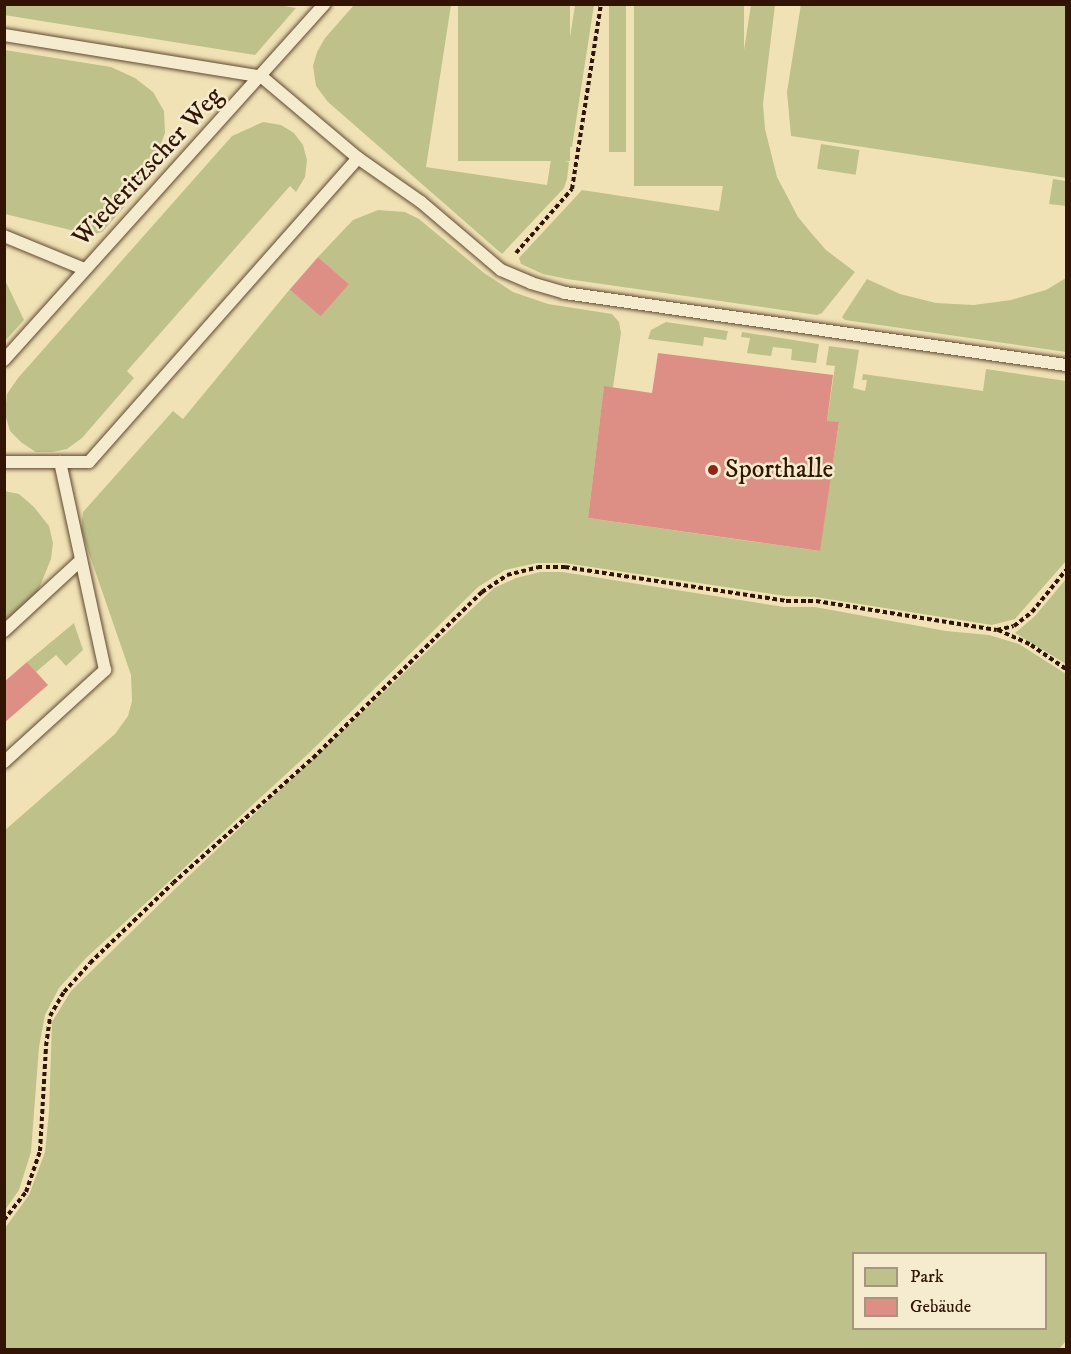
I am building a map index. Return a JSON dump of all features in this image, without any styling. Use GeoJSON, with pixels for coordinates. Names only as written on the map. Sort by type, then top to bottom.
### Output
{"type":"FeatureCollection","features":[{"type":"Feature","properties":{"kind":"lane","name":"Wiederitzscher Weg"},"geometry":{"type":"LineString","coordinates":[[4,360],[84,269],[262,77],[325,4]]}},
{"type":"Feature","properties":{"kind":"lane"},"geometry":{"type":"LineString","coordinates":[[4,35],[262,77],[358,158],[421,202],[501,270],[531,283],[565,292],[1066,365]]}},
{"type":"Feature","properties":{"kind":"lane"},"geometry":{"type":"LineString","coordinates":[[4,462],[89,462],[358,158]]}},
{"type":"Feature","properties":{"kind":"lane"},"geometry":{"type":"LineString","coordinates":[[4,236],[84,269]]}},
{"type":"Feature","properties":{"kind":"lane"},"geometry":{"type":"LineString","coordinates":[[4,762],[105,669],[60,462]]}},
{"type":"Feature","properties":{"kind":"lane"},"geometry":{"type":"LineString","coordinates":[[4,631],[81,560]]}},
{"type":"Feature","properties":{"kind":"path"},"geometry":{"type":"LineString","coordinates":[[501,270],[572,189],[601,4]]}},
{"type":"Feature","properties":{"kind":"path"},"geometry":{"type":"LineString","coordinates":[[4,1220],[26,1192],[40,1151],[50,1016],[64,992],[90,963],[173,883],[313,758],[482,592],[507,575],[538,567],[565,567],[786,601],[816,601],[997,630],[1031,645],[1066,669]]}},
{"type":"Feature","properties":{"kind":"path"},"geometry":{"type":"LineString","coordinates":[[997,630],[1014,626],[1032,612],[1066,570]]}},
{"type":"Feature","properties":{"kind":"green space"},"geometry":{"type":"Polygon","coordinates":[[[5,4],[273,4],[296,8],[255,55],[4,15],[5,4]]]}},
{"type":"Feature","properties":{"kind":"green space"},"geometry":{"type":"Polygon","coordinates":[[[801,4],[1066,5],[1066,178],[791,136],[787,92],[801,4]]]}},
{"type":"Feature","properties":{"kind":"green space"},"geometry":{"type":"Polygon","coordinates":[[[354,5],[451,5],[426,167],[547,185],[575,5],[594,5],[572,147],[567,147],[565,161],[569,162],[564,188],[502,254],[328,102],[316,86],[313,66],[317,52],[325,38],[354,5]]]}},
{"type":"Feature","properties":{"kind":"green space"},"geometry":{"type":"Polygon","coordinates":[[[458,5],[570,5],[570,161],[458,161],[458,5]]]}},
{"type":"Feature","properties":{"kind":"green space"},"geometry":{"type":"Polygon","coordinates":[[[609,5],[626,5],[626,152],[609,152],[609,5]]]}},
{"type":"Feature","properties":{"kind":"green space"},"geometry":{"type":"Polygon","coordinates":[[[634,5],[744,5],[744,186],[634,186],[634,5]]]}},
{"type":"Feature","properties":{"kind":"green space"},"geometry":{"type":"Polygon","coordinates":[[[751,5],[775,5],[763,104],[765,129],[777,177],[798,217],[826,250],[855,272],[822,313],[817,315],[567,279],[543,274],[521,264],[519,258],[582,190],[719,211],[751,5]]]}},
{"type":"Feature","properties":{"kind":"green space"},"geometry":{"type":"Polygon","coordinates":[[[5,50],[111,67],[135,78],[153,92],[164,111],[165,133],[146,182],[102,232],[91,235],[5,214],[5,50]]]}},
{"type":"Feature","properties":{"kind":"green space"},"geometry":{"type":"Polygon","coordinates":[[[263,122],[281,125],[294,133],[303,145],[307,160],[305,177],[296,192],[290,186],[127,371],[134,378],[82,438],[67,449],[52,452],[36,452],[22,443],[10,431],[5,414],[7,394],[18,378],[232,136],[263,122]]]}},
{"type":"Feature","properties":{"kind":"green space"},"geometry":{"type":"Polygon","coordinates":[[[821,144],[860,150],[856,175],[817,169],[821,144]]]}},
{"type":"Feature","properties":{"kind":"green space"},"geometry":{"type":"Polygon","coordinates":[[[1053,179],[1066,181],[1066,206],[1049,204],[1053,179]]]}},
{"type":"Feature","properties":{"kind":"green space"},"geometry":{"type":"Polygon","coordinates":[[[378,210],[405,212],[419,219],[484,273],[513,292],[548,304],[612,314],[619,322],[621,333],[613,387],[604,387],[588,518],[819,551],[839,423],[827,421],[835,366],[826,365],[829,346],[859,350],[853,388],[865,391],[867,380],[862,380],[863,374],[983,391],[986,369],[1066,381],[1066,561],[1015,619],[992,625],[815,597],[785,596],[564,563],[537,563],[505,570],[478,587],[308,754],[86,958],[59,988],[45,1015],[39,1047],[31,1152],[19,1190],[5,1210],[4,831],[115,734],[128,716],[132,701],[131,675],[81,530],[83,512],[173,411],[183,419],[290,289],[349,284],[318,257],[353,220],[378,210]]]}},
{"type":"Feature","properties":{"kind":"green space"},"geometry":{"type":"Polygon","coordinates":[[[4,278],[24,320],[5,341],[4,341],[4,278]]]}},
{"type":"Feature","properties":{"kind":"green space"},"geometry":{"type":"Polygon","coordinates":[[[1066,278],[1066,352],[845,320],[842,317],[867,279],[900,294],[936,303],[974,305],[1011,300],[1046,290],[1066,278]]]}},
{"type":"Feature","properties":{"kind":"green space"},"geometry":{"type":"Polygon","coordinates":[[[666,322],[728,331],[726,340],[704,337],[703,346],[648,339],[651,330],[666,322]]]}},
{"type":"Feature","properties":{"kind":"green space"},"geometry":{"type":"Polygon","coordinates":[[[742,332],[819,344],[816,363],[791,360],[792,349],[773,347],[771,356],[747,353],[750,338],[741,337],[742,332]]]}},
{"type":"Feature","properties":{"kind":"green space"},"geometry":{"type":"Polygon","coordinates":[[[4,491],[19,494],[34,507],[49,526],[53,543],[51,559],[38,591],[5,621],[4,491]]]}},
{"type":"Feature","properties":{"kind":"green space"},"geometry":{"type":"Polygon","coordinates":[[[540,572],[562,572],[784,607],[815,607],[946,631],[989,635],[1019,644],[1066,674],[1066,1341],[1058,1350],[5,1349],[5,1228],[29,1195],[45,1152],[49,1112],[52,1022],[71,991],[176,888],[494,588],[516,578],[540,572]]]}},
{"type":"Feature","properties":{"kind":"green space"},"geometry":{"type":"Polygon","coordinates":[[[1066,579],[1066,664],[1015,633],[1035,616],[1066,579]]]}},
{"type":"Feature","properties":{"kind":"green space"},"geometry":{"type":"Polygon","coordinates":[[[74,623],[83,650],[66,666],[56,655],[36,672],[27,662],[74,623]]]}},
{"type":"Feature","properties":{"kind":"building"},"geometry":{"type":"Polygon","coordinates":[[[318,257],[349,284],[321,316],[290,289],[318,257]]]}},
{"type":"Feature","properties":{"kind":"building","name":"Sporthalle"},"geometry":{"type":"Polygon","coordinates":[[[658,353],[833,375],[827,421],[839,422],[820,551],[588,518],[604,386],[652,393],[658,353]]]}},
{"type":"Feature","properties":{"kind":"building"},"geometry":{"type":"Polygon","coordinates":[[[27,662],[48,685],[4,723],[4,682],[27,662]]]}},
{"type":"Feature","properties":{"kind":"place","name":"Sporthalle"},"geometry":{"type":"Point","coordinates":[713,470]}}]}
